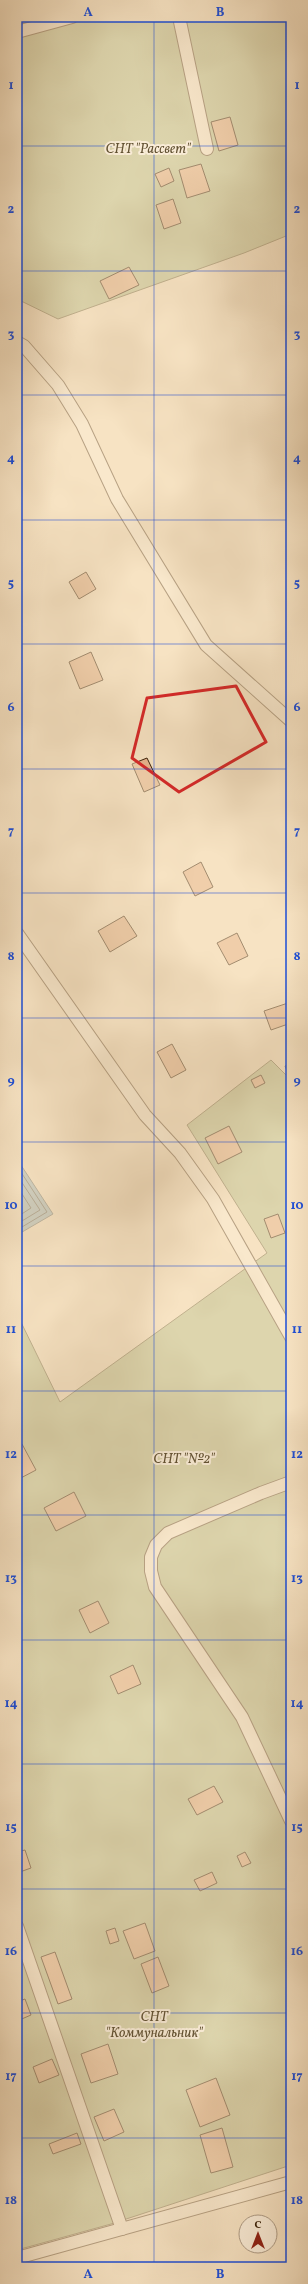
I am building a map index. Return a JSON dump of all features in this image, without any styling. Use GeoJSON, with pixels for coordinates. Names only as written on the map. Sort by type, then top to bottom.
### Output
{"type":"FeatureCollection","features":[{"type":"Feature","properties":{"kind":"lane"},"geometry":{"type":"LineString","coordinates":[[17,32],[72,17]]}},
{"type":"Feature","properties":{"kind":"lane"},"geometry":{"type":"LineString","coordinates":[[179,17],[207,150]]}},
{"type":"Feature","properties":{"kind":"lane"},"geometry":{"type":"LineString","coordinates":[[17,342],[58,384],[82,424],[117,499],[206,645],[291,720]]}},
{"type":"Feature","properties":{"kind":"lane"},"geometry":{"type":"LineString","coordinates":[[17,933],[145,1115],[180,1153],[213,1199],[291,1337]]}},
{"type":"Feature","properties":{"kind":"lane"},"geometry":{"type":"LineString","coordinates":[[291,1482],[260,1493],[168,1533],[156,1545],[151,1558],[151,1571],[155,1587],[242,1717],[291,1821]]}},
{"type":"Feature","properties":{"kind":"lane"},"geometry":{"type":"LineString","coordinates":[[17,1926],[122,2229]]}},
{"type":"Feature","properties":{"kind":"lane"},"geometry":{"type":"LineString","coordinates":[[17,2258],[291,2182]]}},
{"type":"Feature","properties":{"kind":"highlighted area"},"geometry":{"type":"Polygon","coordinates":[[[236,686],[266,742],[179,792],[132,758],[147,698],[236,686]]]}},
{"type":"Feature","properties":{"kind":"green space","name":"СНТ \"Рассвет\""},"geometry":{"type":"Polygon","coordinates":[[[17,17],[291,17],[291,234],[244,253],[58,319],[17,299],[17,17]]]}},
{"type":"Feature","properties":{"kind":"green space","name":"СНТ \"Коммунальник\""},"geometry":{"type":"Polygon","coordinates":[[[271,1060],[291,1080],[291,2165],[111,2224],[17,2250],[17,1314],[60,1402],[267,1253],[187,1125],[271,1060]]]}},
{"type":"Feature","properties":{"kind":"water"},"geometry":{"type":"Polygon","coordinates":[[[17,1159],[53,1214],[17,1235],[17,1159]]]}},
{"type":"Feature","properties":{"kind":"building"},"geometry":{"type":"Polygon","coordinates":[[[230,117],[238,145],[219,151],[211,122],[230,117]]]}},
{"type":"Feature","properties":{"kind":"building"},"geometry":{"type":"Polygon","coordinates":[[[201,164],[210,191],[187,198],[179,170],[201,164]]]}},
{"type":"Feature","properties":{"kind":"building"},"geometry":{"type":"Polygon","coordinates":[[[169,168],[174,181],[161,187],[155,174],[169,168]]]}},
{"type":"Feature","properties":{"kind":"building"},"geometry":{"type":"Polygon","coordinates":[[[173,199],[181,223],[164,229],[156,205],[173,199]]]}},
{"type":"Feature","properties":{"kind":"building"},"geometry":{"type":"Polygon","coordinates":[[[129,267],[139,285],[109,299],[100,281],[129,267]]]}},
{"type":"Feature","properties":{"kind":"building"},"geometry":{"type":"Polygon","coordinates":[[[86,572],[96,589],[79,599],[69,582],[86,572]]]}},
{"type":"Feature","properties":{"kind":"building"},"geometry":{"type":"Polygon","coordinates":[[[91,652],[103,680],[80,689],[69,662],[91,652]]]}},
{"type":"Feature","properties":{"kind":"building"},"geometry":{"type":"Polygon","coordinates":[[[147,758],[160,785],[144,792],[132,764],[147,758]]]}},
{"type":"Feature","properties":{"kind":"building"},"geometry":{"type":"Polygon","coordinates":[[[201,862],[213,887],[195,896],[183,872],[201,862]]]}},
{"type":"Feature","properties":{"kind":"building"},"geometry":{"type":"Polygon","coordinates":[[[124,916],[137,936],[110,952],[98,931],[124,916]]]}},
{"type":"Feature","properties":{"kind":"building"},"geometry":{"type":"Polygon","coordinates":[[[237,933],[248,956],[229,965],[217,943],[237,933]]]}},
{"type":"Feature","properties":{"kind":"building"},"geometry":{"type":"Polygon","coordinates":[[[291,1002],[291,1023],[271,1030],[264,1011],[291,1002]]]}},
{"type":"Feature","properties":{"kind":"building"},"geometry":{"type":"Polygon","coordinates":[[[172,1044],[186,1070],[171,1078],[157,1052],[172,1044]]]}},
{"type":"Feature","properties":{"kind":"building"},"geometry":{"type":"Polygon","coordinates":[[[291,1064],[291,1081],[285,1066],[291,1064]]]}},
{"type":"Feature","properties":{"kind":"building"},"geometry":{"type":"Polygon","coordinates":[[[261,1075],[265,1083],[255,1088],[251,1080],[261,1075]]]}},
{"type":"Feature","properties":{"kind":"building"},"geometry":{"type":"Polygon","coordinates":[[[229,1126],[242,1152],[218,1164],[205,1138],[229,1126]]]}},
{"type":"Feature","properties":{"kind":"building"},"geometry":{"type":"Polygon","coordinates":[[[278,1214],[285,1233],[271,1238],[264,1219],[278,1214]]]}},
{"type":"Feature","properties":{"kind":"building"},"geometry":{"type":"Polygon","coordinates":[[[22,1444],[36,1470],[17,1480],[17,1447],[22,1444]]]}},
{"type":"Feature","properties":{"kind":"building"},"geometry":{"type":"Polygon","coordinates":[[[74,1492],[86,1516],[56,1531],[44,1508],[74,1492]]]}},
{"type":"Feature","properties":{"kind":"building"},"geometry":{"type":"Polygon","coordinates":[[[98,1601],[109,1623],[90,1633],[79,1610],[98,1601]]]}},
{"type":"Feature","properties":{"kind":"building"},"geometry":{"type":"Polygon","coordinates":[[[133,1665],[141,1684],[118,1694],[110,1676],[133,1665]]]}},
{"type":"Feature","properties":{"kind":"building"},"geometry":{"type":"Polygon","coordinates":[[[214,1786],[223,1802],[197,1815],[188,1799],[214,1786]]]}},
{"type":"Feature","properties":{"kind":"building"},"geometry":{"type":"Polygon","coordinates":[[[25,1850],[31,1868],[17,1873],[17,1852],[25,1850]]]}},
{"type":"Feature","properties":{"kind":"building"},"geometry":{"type":"Polygon","coordinates":[[[245,1852],[251,1863],[242,1867],[237,1856],[245,1852]]]}},
{"type":"Feature","properties":{"kind":"building"},"geometry":{"type":"Polygon","coordinates":[[[212,1872],[217,1883],[200,1891],[194,1880],[212,1872]]]}},
{"type":"Feature","properties":{"kind":"building"},"geometry":{"type":"Polygon","coordinates":[[[145,1923],[155,1951],[134,1959],[123,1931],[145,1923]]]}},
{"type":"Feature","properties":{"kind":"building"},"geometry":{"type":"Polygon","coordinates":[[[115,1928],[119,1941],[110,1944],[106,1931],[115,1928]]]}},
{"type":"Feature","properties":{"kind":"building"},"geometry":{"type":"Polygon","coordinates":[[[55,1952],[72,1999],[58,2004],[41,1957],[55,1952]]]}},
{"type":"Feature","properties":{"kind":"building"},"geometry":{"type":"Polygon","coordinates":[[[158,1957],[169,1986],[152,1993],[141,1964],[158,1957]]]}},
{"type":"Feature","properties":{"kind":"building"},"geometry":{"type":"Polygon","coordinates":[[[25,1999],[31,2015],[17,2021],[17,2002],[25,1999]]]}},
{"type":"Feature","properties":{"kind":"building"},"geometry":{"type":"Polygon","coordinates":[[[108,2044],[118,2074],[91,2083],[81,2054],[108,2044]]]}},
{"type":"Feature","properties":{"kind":"building"},"geometry":{"type":"Polygon","coordinates":[[[52,2059],[59,2075],[39,2083],[33,2067],[52,2059]]]}},
{"type":"Feature","properties":{"kind":"building"},"geometry":{"type":"Polygon","coordinates":[[[216,2078],[230,2115],[200,2127],[186,2090],[216,2078]]]}},
{"type":"Feature","properties":{"kind":"building"},"geometry":{"type":"Polygon","coordinates":[[[114,2109],[124,2132],[104,2141],[94,2117],[114,2109]]]}},
{"type":"Feature","properties":{"kind":"building"},"geometry":{"type":"Polygon","coordinates":[[[222,2128],[233,2167],[211,2173],[200,2135],[222,2128]]]}},
{"type":"Feature","properties":{"kind":"building"},"geometry":{"type":"Polygon","coordinates":[[[77,2133],[81,2144],[53,2154],[49,2144],[77,2133]]]}},
{"type":"Feature","properties":{"kind":"park label","name":"СНТ \"№2\""},"geometry":{"type":"Point","coordinates":[184,1458]}}]}
